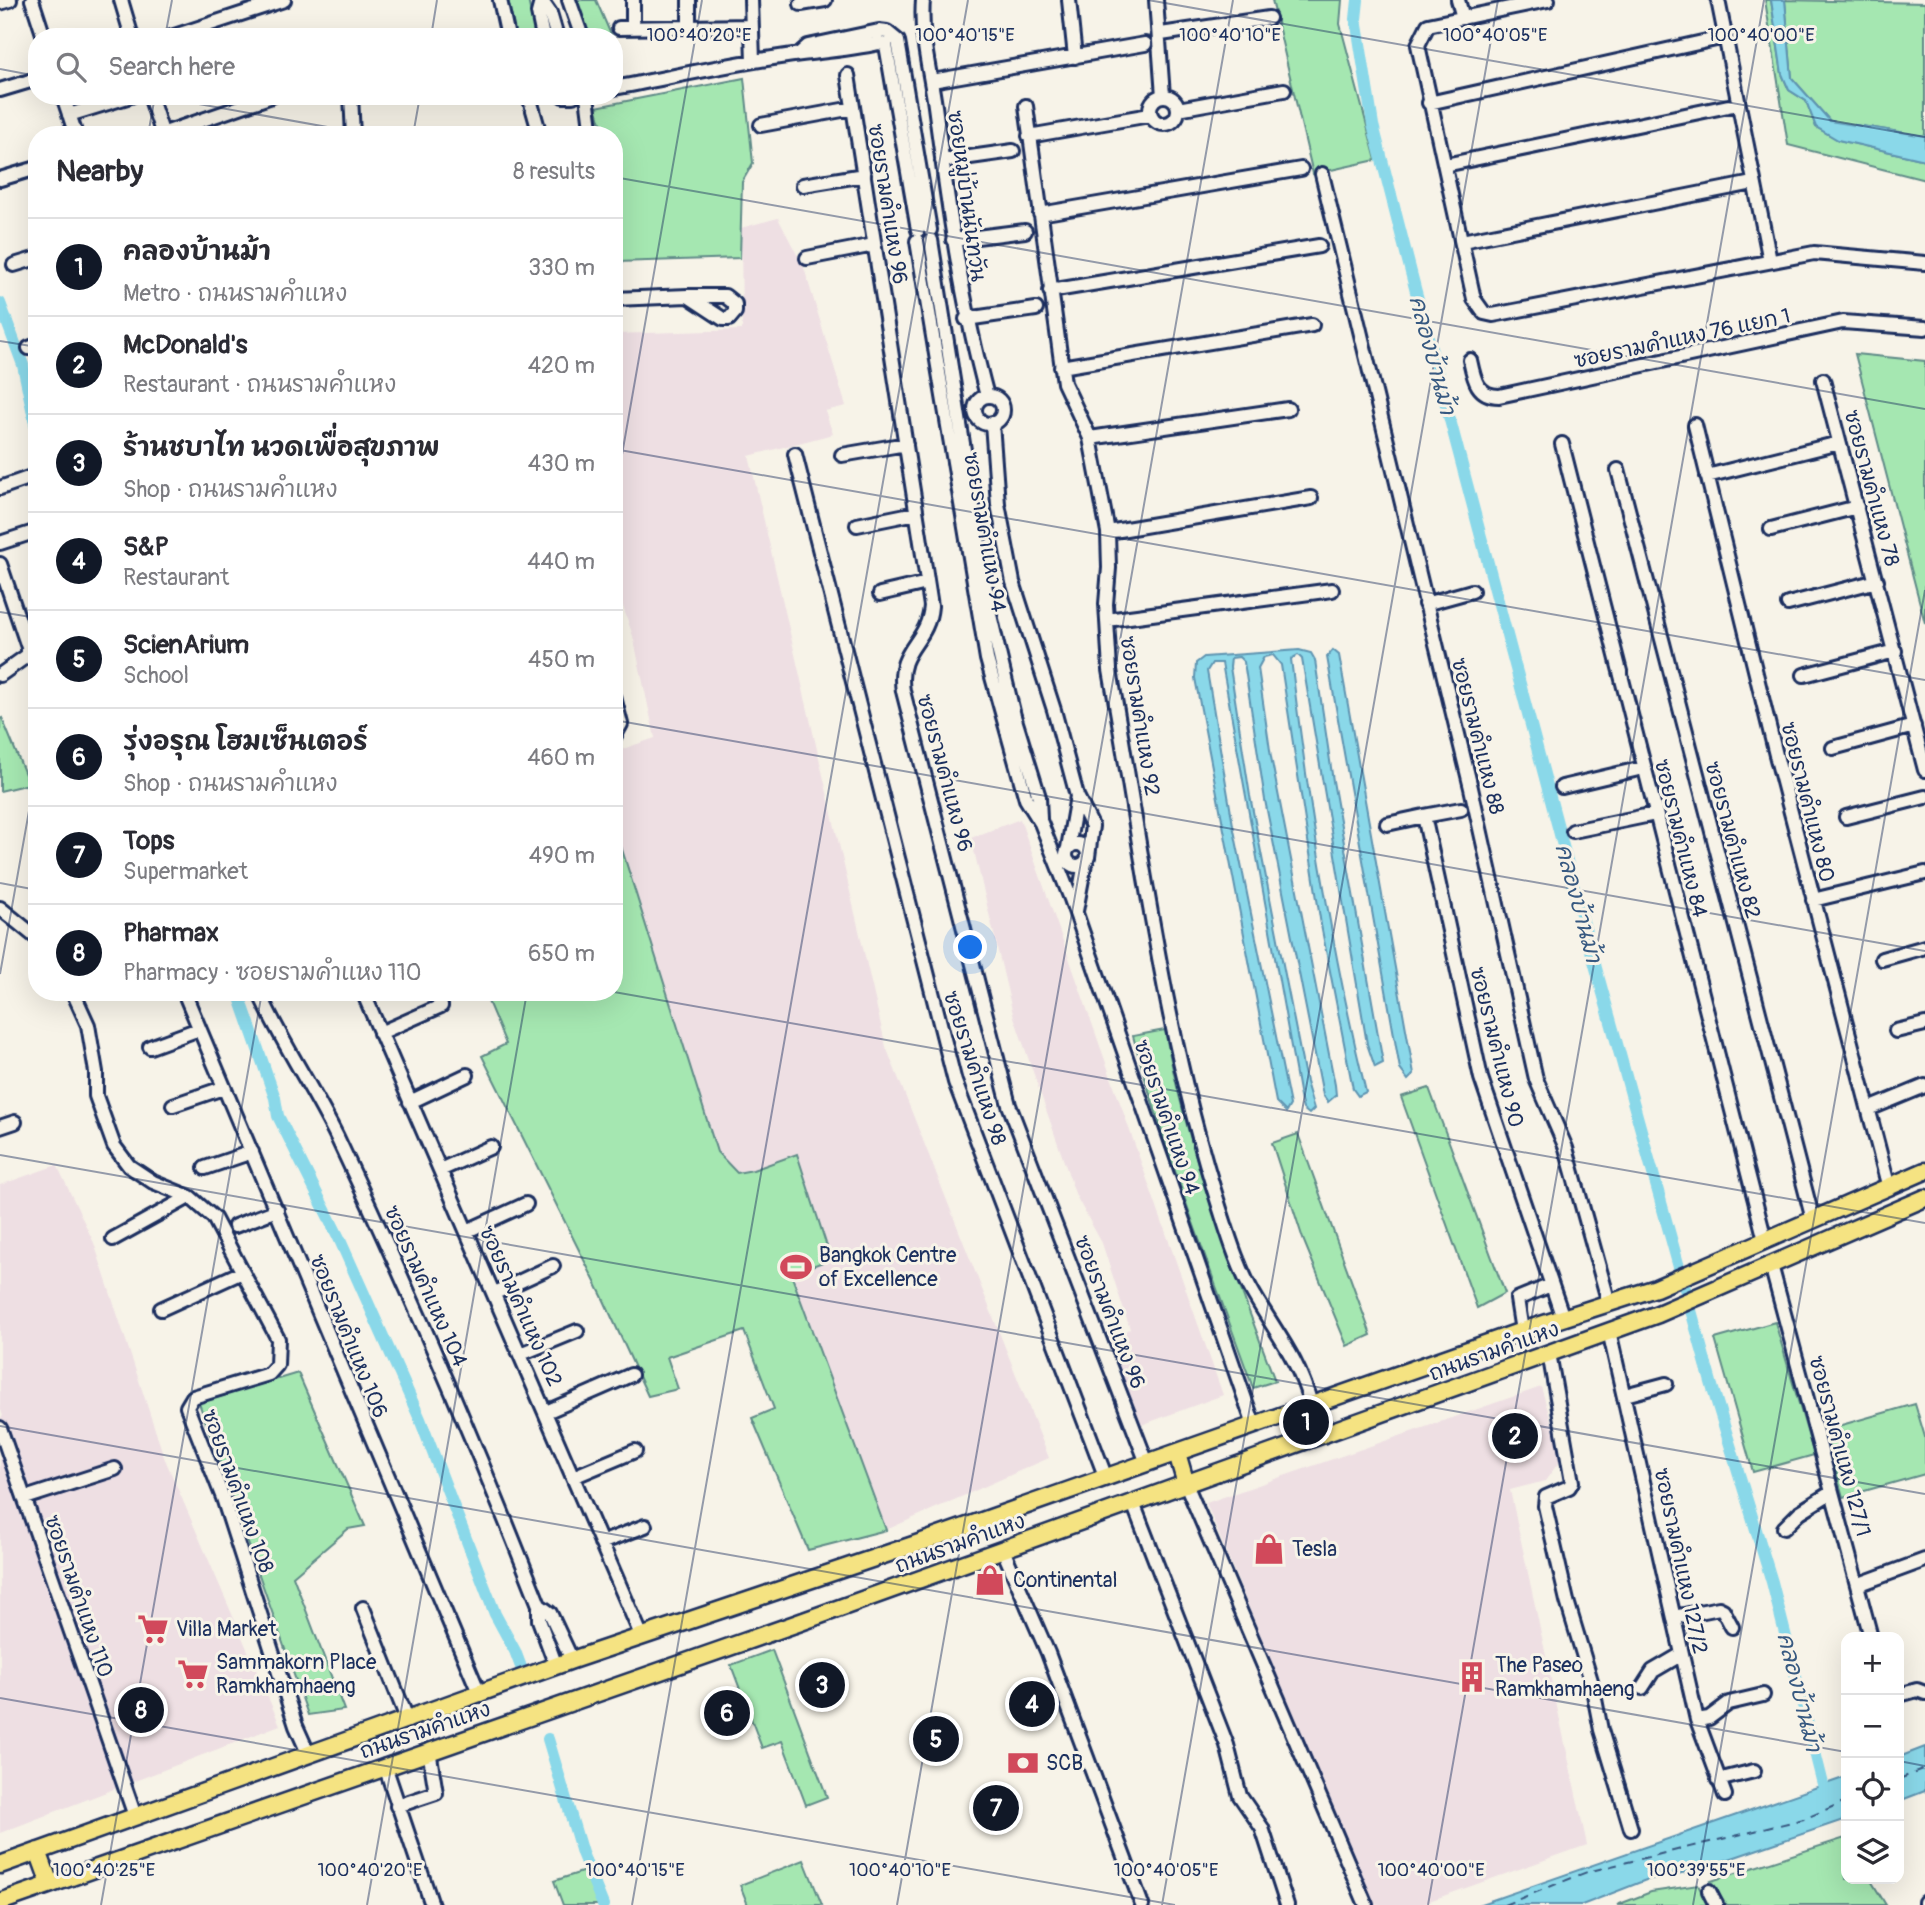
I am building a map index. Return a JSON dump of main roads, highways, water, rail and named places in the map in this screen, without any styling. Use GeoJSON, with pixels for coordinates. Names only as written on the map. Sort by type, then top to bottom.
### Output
{"type":"FeatureCollection","features":[{"type":"Feature","properties":{"kind":"main road","name":"ถนนรามคำแหง"},"geometry":{"type":"LineString","coordinates":[[0,1865],[572,1660],[1106,1478],[1522,1331],[1656,1288],[1925,1171]]}},
{"type":"Feature","properties":{"kind":"main road","name":"ถนนรามคำแหง"},"geometry":{"type":"LineString","coordinates":[[0,1902],[1003,1550],[1658,1314],[1925,1198]]}},
{"type":"Feature","properties":{"kind":"main road"},"geometry":{"type":"LineString","coordinates":[[1177,1453],[1186,1484]]}},
{"type":"Feature","properties":{"kind":"main road"},"geometry":{"type":"LineString","coordinates":[[38,1852],[50,1884]]}},
{"type":"Feature","properties":{"kind":"water"},"geometry":{"type":"Polygon","coordinates":[[[1771,0],[1785,0],[1792,78],[1830,121],[1925,136],[1925,160],[1838,140],[1816,127],[1806,101],[1789,90],[1782,74],[1771,0]]]}},
{"type":"Feature","properties":{"kind":"water"},"geometry":{"type":"Polygon","coordinates":[[[1299,650],[1311,653],[1315,660],[1333,781],[1383,1063],[1375,1067],[1367,1044],[1302,659],[1298,655],[1291,659],[1313,822],[1342,985],[1366,1092],[1358,1096],[1353,1089],[1321,925],[1281,665],[1273,655],[1264,657],[1258,668],[1271,757],[1335,1085],[1336,1095],[1328,1102],[1323,1095],[1265,800],[1244,662],[1239,657],[1231,658],[1230,667],[1250,796],[1306,1082],[1314,1109],[1309,1114],[1303,1109],[1300,1097],[1222,663],[1212,663],[1207,671],[1233,825],[1290,1105],[1286,1112],[1276,1102],[1195,678],[1196,663],[1204,657],[1299,650]]]}},
{"type":"Feature","properties":{"kind":"water"},"geometry":{"type":"Polygon","coordinates":[[[1333,650],[1339,655],[1414,1074],[1408,1080],[1400,1069],[1327,657],[1333,650]]]}},
{"type":"Feature","properties":{"kind":"water"},"geometry":{"type":"Polygon","coordinates":[[[1925,1747],[1925,1791],[1904,1799],[1904,1758],[1904,1755],[1925,1747]]]}},
{"type":"Feature","properties":{"kind":"water"},"geometry":{"type":"Polygon","coordinates":[[[1841,1779],[1841,1821],[1697,1870],[1646,1880],[1582,1905],[1478,1905],[1841,1779]]]}},
{"type":"Feature","properties":{"kind":"waterway","name":"คลองบ้านม้า"},"geometry":{"type":"LineString","coordinates":[[1358,0],[1356,19],[1373,125],[1415,288],[1584,925],[1712,1386],[1772,1582],[1827,1800]]}},
{"type":"Feature","properties":{"kind":"waterway"},"geometry":{"type":"LineString","coordinates":[[0,303],[23,365],[28,389]]}},
{"type":"Feature","properties":{"kind":"waterway"},"geometry":{"type":"LineString","coordinates":[[241,1001],[275,1098],[278,1116],[339,1238],[420,1419],[495,1614],[515,1651],[524,1675]]}},
{"type":"Feature","properties":{"kind":"waterway"},"geometry":{"type":"LineString","coordinates":[[548,1739],[582,1853],[603,1905]]}},
{"type":"Feature","properties":{"kind":"place","name":"Bangkok Centre of Excellence"},"geometry":{"type":"Point","coordinates":[796,1267]}},
{"type":"Feature","properties":{"kind":"place","name":"คลองบ้านม้า"},"geometry":{"type":"Point","coordinates":[1306,1422]}},
{"type":"Feature","properties":{"kind":"place","name":"McDonald's"},"geometry":{"type":"Point","coordinates":[1515,1436]}},
{"type":"Feature","properties":{"kind":"place","name":"Tesla"},"geometry":{"type":"Point","coordinates":[1269,1549]}},
{"type":"Feature","properties":{"kind":"place","name":"Continental"},"geometry":{"type":"Point","coordinates":[990,1580]}},
{"type":"Feature","properties":{"kind":"place","name":"Villa Market"},"geometry":{"type":"Point","coordinates":[153,1629]}},
{"type":"Feature","properties":{"kind":"place","name":"Sammakorn Place Ramkhamhaeng"},"geometry":{"type":"Point","coordinates":[193,1674]}},
{"type":"Feature","properties":{"kind":"place","name":"The Paseo Ramkhamhaeng"},"geometry":{"type":"Point","coordinates":[1472,1677]}},
{"type":"Feature","properties":{"kind":"place","name":"ร้านชบาไท นวดเพื่อสุขภาพ"},"geometry":{"type":"Point","coordinates":[822,1685]}},
{"type":"Feature","properties":{"kind":"place","name":"S&P"},"geometry":{"type":"Point","coordinates":[1032,1704]}},
{"type":"Feature","properties":{"kind":"place","name":"Pharmax"},"geometry":{"type":"Point","coordinates":[141,1710]}},
{"type":"Feature","properties":{"kind":"place","name":"รุ่งอรุณ โฮมเซ็นเตอร์"},"geometry":{"type":"Point","coordinates":[727,1713]}},
{"type":"Feature","properties":{"kind":"place","name":"ScienArium"},"geometry":{"type":"Point","coordinates":[936,1739]}},
{"type":"Feature","properties":{"kind":"place","name":"SCB"},"geometry":{"type":"Point","coordinates":[1023,1763]}},
{"type":"Feature","properties":{"kind":"place","name":"Tops"},"geometry":{"type":"Point","coordinates":[996,1808]}}]}
